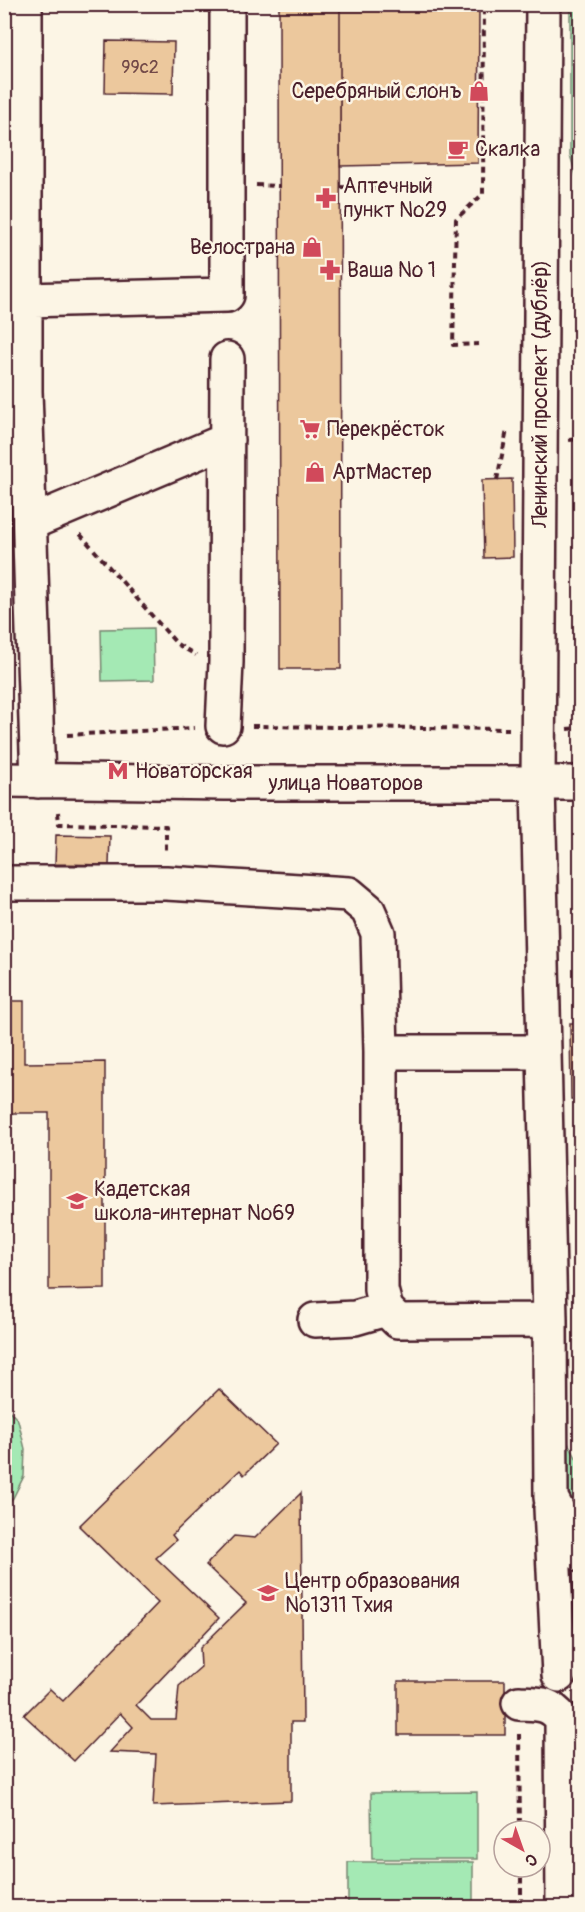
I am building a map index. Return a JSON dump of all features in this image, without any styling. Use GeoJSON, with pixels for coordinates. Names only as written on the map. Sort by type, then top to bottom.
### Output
{"type":"FeatureCollection","features":[{"type":"Feature","properties":{"kind":"street"},"geometry":{"type":"LineString","coordinates":[[25,4],[25,300],[15,391],[45,517],[38,780]]}},
{"type":"Feature","properties":{"kind":"street"},"geometry":{"type":"LineString","coordinates":[[25,300],[227,295],[227,4]]}},
{"type":"Feature","properties":{"kind":"street","name":"Ленинский проспект (дублёр)"},"geometry":{"type":"LineString","coordinates":[[543,4],[539,341],[538,784],[550,1320],[551,1498],[559,1675]]}},
{"type":"Feature","properties":{"kind":"street"},"geometry":{"type":"LineString","coordinates":[[223,726],[226,662],[227,359]]}},
{"type":"Feature","properties":{"kind":"street"},"geometry":{"type":"LineString","coordinates":[[45,517],[227,440]]}},
{"type":"Feature","properties":{"kind":"street","name":"улица Новаторов"},"geometry":{"type":"LineString","coordinates":[[4,780],[580,783]]}},
{"type":"Feature","properties":{"kind":"street"},"geometry":{"type":"LineString","coordinates":[[4,883],[166,883],[349,894],[368,910],[378,933],[381,1052],[381,1290],[386,1309],[398,1321],[550,1320]]}},
{"type":"Feature","properties":{"kind":"street"},"geometry":{"type":"LineString","coordinates":[[381,1052],[543,1052]]}},
{"type":"Feature","properties":{"kind":"street"},"geometry":{"type":"LineString","coordinates":[[315,1320],[355,1318],[386,1309]]}},
{"type":"Feature","properties":{"kind":"street"},"geometry":{"type":"LineString","coordinates":[[551,1498],[580,1554]]}},
{"type":"Feature","properties":{"kind":"street"},"geometry":{"type":"LineString","coordinates":[[519,1703],[543,1705],[555,1709],[562,1719],[563,1908]]}},
{"type":"Feature","properties":{"kind":"path"},"geometry":{"type":"LineString","coordinates":[[479,344],[453,345],[456,219],[483,194],[484,4]]}},
{"type":"Feature","properties":{"kind":"path"},"geometry":{"type":"LineString","coordinates":[[340,188],[379,189]]}},
{"type":"Feature","properties":{"kind":"path"},"geometry":{"type":"LineString","coordinates":[[45,517],[177,644],[206,660]]}},
{"type":"Feature","properties":{"kind":"path"},"geometry":{"type":"LineString","coordinates":[[57,736],[223,726],[539,730]]}},
{"type":"Feature","properties":{"kind":"path"},"geometry":{"type":"LineString","coordinates":[[519,1703],[520,1819]]}},
{"type":"Feature","properties":{"kind":"path"},"geometry":{"type":"LineString","coordinates":[[521,1879],[521,1908]]}},
{"type":"Feature","properties":{"kind":"green space"},"geometry":{"type":"Polygon","coordinates":[[[20,4],[19,382],[5,382],[4,5],[20,4]]]}},
{"type":"Feature","properties":{"kind":"green space"},"geometry":{"type":"Polygon","coordinates":[[[570,5],[580,5],[580,188],[570,155],[570,5]]]}},
{"type":"Feature","properties":{"kind":"green space"},"geometry":{"type":"Polygon","coordinates":[[[153,628],[154,680],[102,681],[101,629],[153,628]]]}},
{"type":"Feature","properties":{"kind":"green space"},"geometry":{"type":"Polygon","coordinates":[[[5,1406],[18,1420],[25,1449],[24,1476],[13,1498],[5,1506],[5,1406]]]}},
{"type":"Feature","properties":{"kind":"green space"},"geometry":{"type":"Polygon","coordinates":[[[566,1439],[580,1465],[580,1520],[566,1490],[566,1439]]]}},
{"type":"Feature","properties":{"kind":"green space"},"geometry":{"type":"Polygon","coordinates":[[[477,1792],[477,1859],[372,1859],[371,1793],[477,1792]]]}},
{"type":"Feature","properties":{"kind":"green space"},"geometry":{"type":"Polygon","coordinates":[[[348,1862],[473,1862],[473,1907],[348,1907],[348,1862]]]}},
{"type":"Feature","properties":{"kind":"building"},"geometry":{"type":"Polygon","coordinates":[[[279,4],[340,4],[341,669],[280,669],[279,4]]]}},
{"type":"Feature","properties":{"kind":"building"},"geometry":{"type":"Polygon","coordinates":[[[340,4],[479,4],[478,163],[340,166],[340,4]]]}},
{"type":"Feature","properties":{"kind":"building"},"geometry":{"type":"Polygon","coordinates":[[[106,41],[174,42],[173,94],[105,93],[106,41]]]}},
{"type":"Feature","properties":{"kind":"building"},"geometry":{"type":"Polygon","coordinates":[[[512,479],[513,557],[484,558],[482,480],[512,479]]]}},
{"type":"Feature","properties":{"kind":"building"},"geometry":{"type":"Polygon","coordinates":[[[56,835],[110,836],[109,865],[55,864],[56,835]]]}},
{"type":"Feature","properties":{"kind":"building","name":"Кадетская школа-интернат №69"},"geometry":{"type":"Polygon","coordinates":[[[4,1001],[24,1001],[24,1063],[105,1062],[105,1289],[49,1290],[49,1113],[4,1113],[4,1001]]]}},
{"type":"Feature","properties":{"kind":"building"},"geometry":{"type":"Polygon","coordinates":[[[570,1023],[580,1023],[580,1099],[571,1099],[570,1023]]]}},
{"type":"Feature","properties":{"kind":"building","name":"Центр образования №1311 Тхия"},"geometry":{"type":"Polygon","coordinates":[[[219,1389],[276,1444],[244,1475],[240,1470],[172,1535],[176,1540],[156,1558],[219,1618],[136,1705],[151,1720],[176,1720],[179,1686],[201,1667],[200,1648],[246,1603],[206,1565],[234,1536],[255,1538],[301,1493],[303,1722],[291,1722],[291,1801],[153,1806],[156,1754],[110,1752],[133,1727],[120,1713],[74,1761],[24,1715],[50,1689],[63,1701],[158,1603],[79,1526],[219,1389]]]}},
{"type":"Feature","properties":{"kind":"building"},"geometry":{"type":"Polygon","coordinates":[[[398,1681],[505,1681],[505,1735],[398,1735],[398,1681]]]}},
{"type":"Feature","properties":{"kind":"place","name":"Серебряный слонъ"},"geometry":{"type":"Point","coordinates":[479,91]}},
{"type":"Feature","properties":{"kind":"place","name":"Скалка"},"geometry":{"type":"Point","coordinates":[458,149]}},
{"type":"Feature","properties":{"kind":"place","name":"Аптечный пункт №29"},"geometry":{"type":"Point","coordinates":[326,198]}},
{"type":"Feature","properties":{"kind":"place","name":"Велострана"},"geometry":{"type":"Point","coordinates":[312,247]}},
{"type":"Feature","properties":{"kind":"place","name":"Ваша № 1"},"geometry":{"type":"Point","coordinates":[330,270]}},
{"type":"Feature","properties":{"kind":"place","name":"Перекрёсток"},"geometry":{"type":"Point","coordinates":[310,429]}},
{"type":"Feature","properties":{"kind":"place","name":"АртМастер"},"geometry":{"type":"Point","coordinates":[315,472]}},
{"type":"Feature","properties":{"kind":"place","name":"Новаторская"},"geometry":{"type":"Point","coordinates":[118,771]}},
{"type":"Feature","properties":{"kind":"place","name":"Кадетская школа-интернат №69"},"geometry":{"type":"Point","coordinates":[77,1201]}},
{"type":"Feature","properties":{"kind":"place","name":"Центр образования №1311 Тхия"},"geometry":{"type":"Point","coordinates":[268,1593]}}]}
